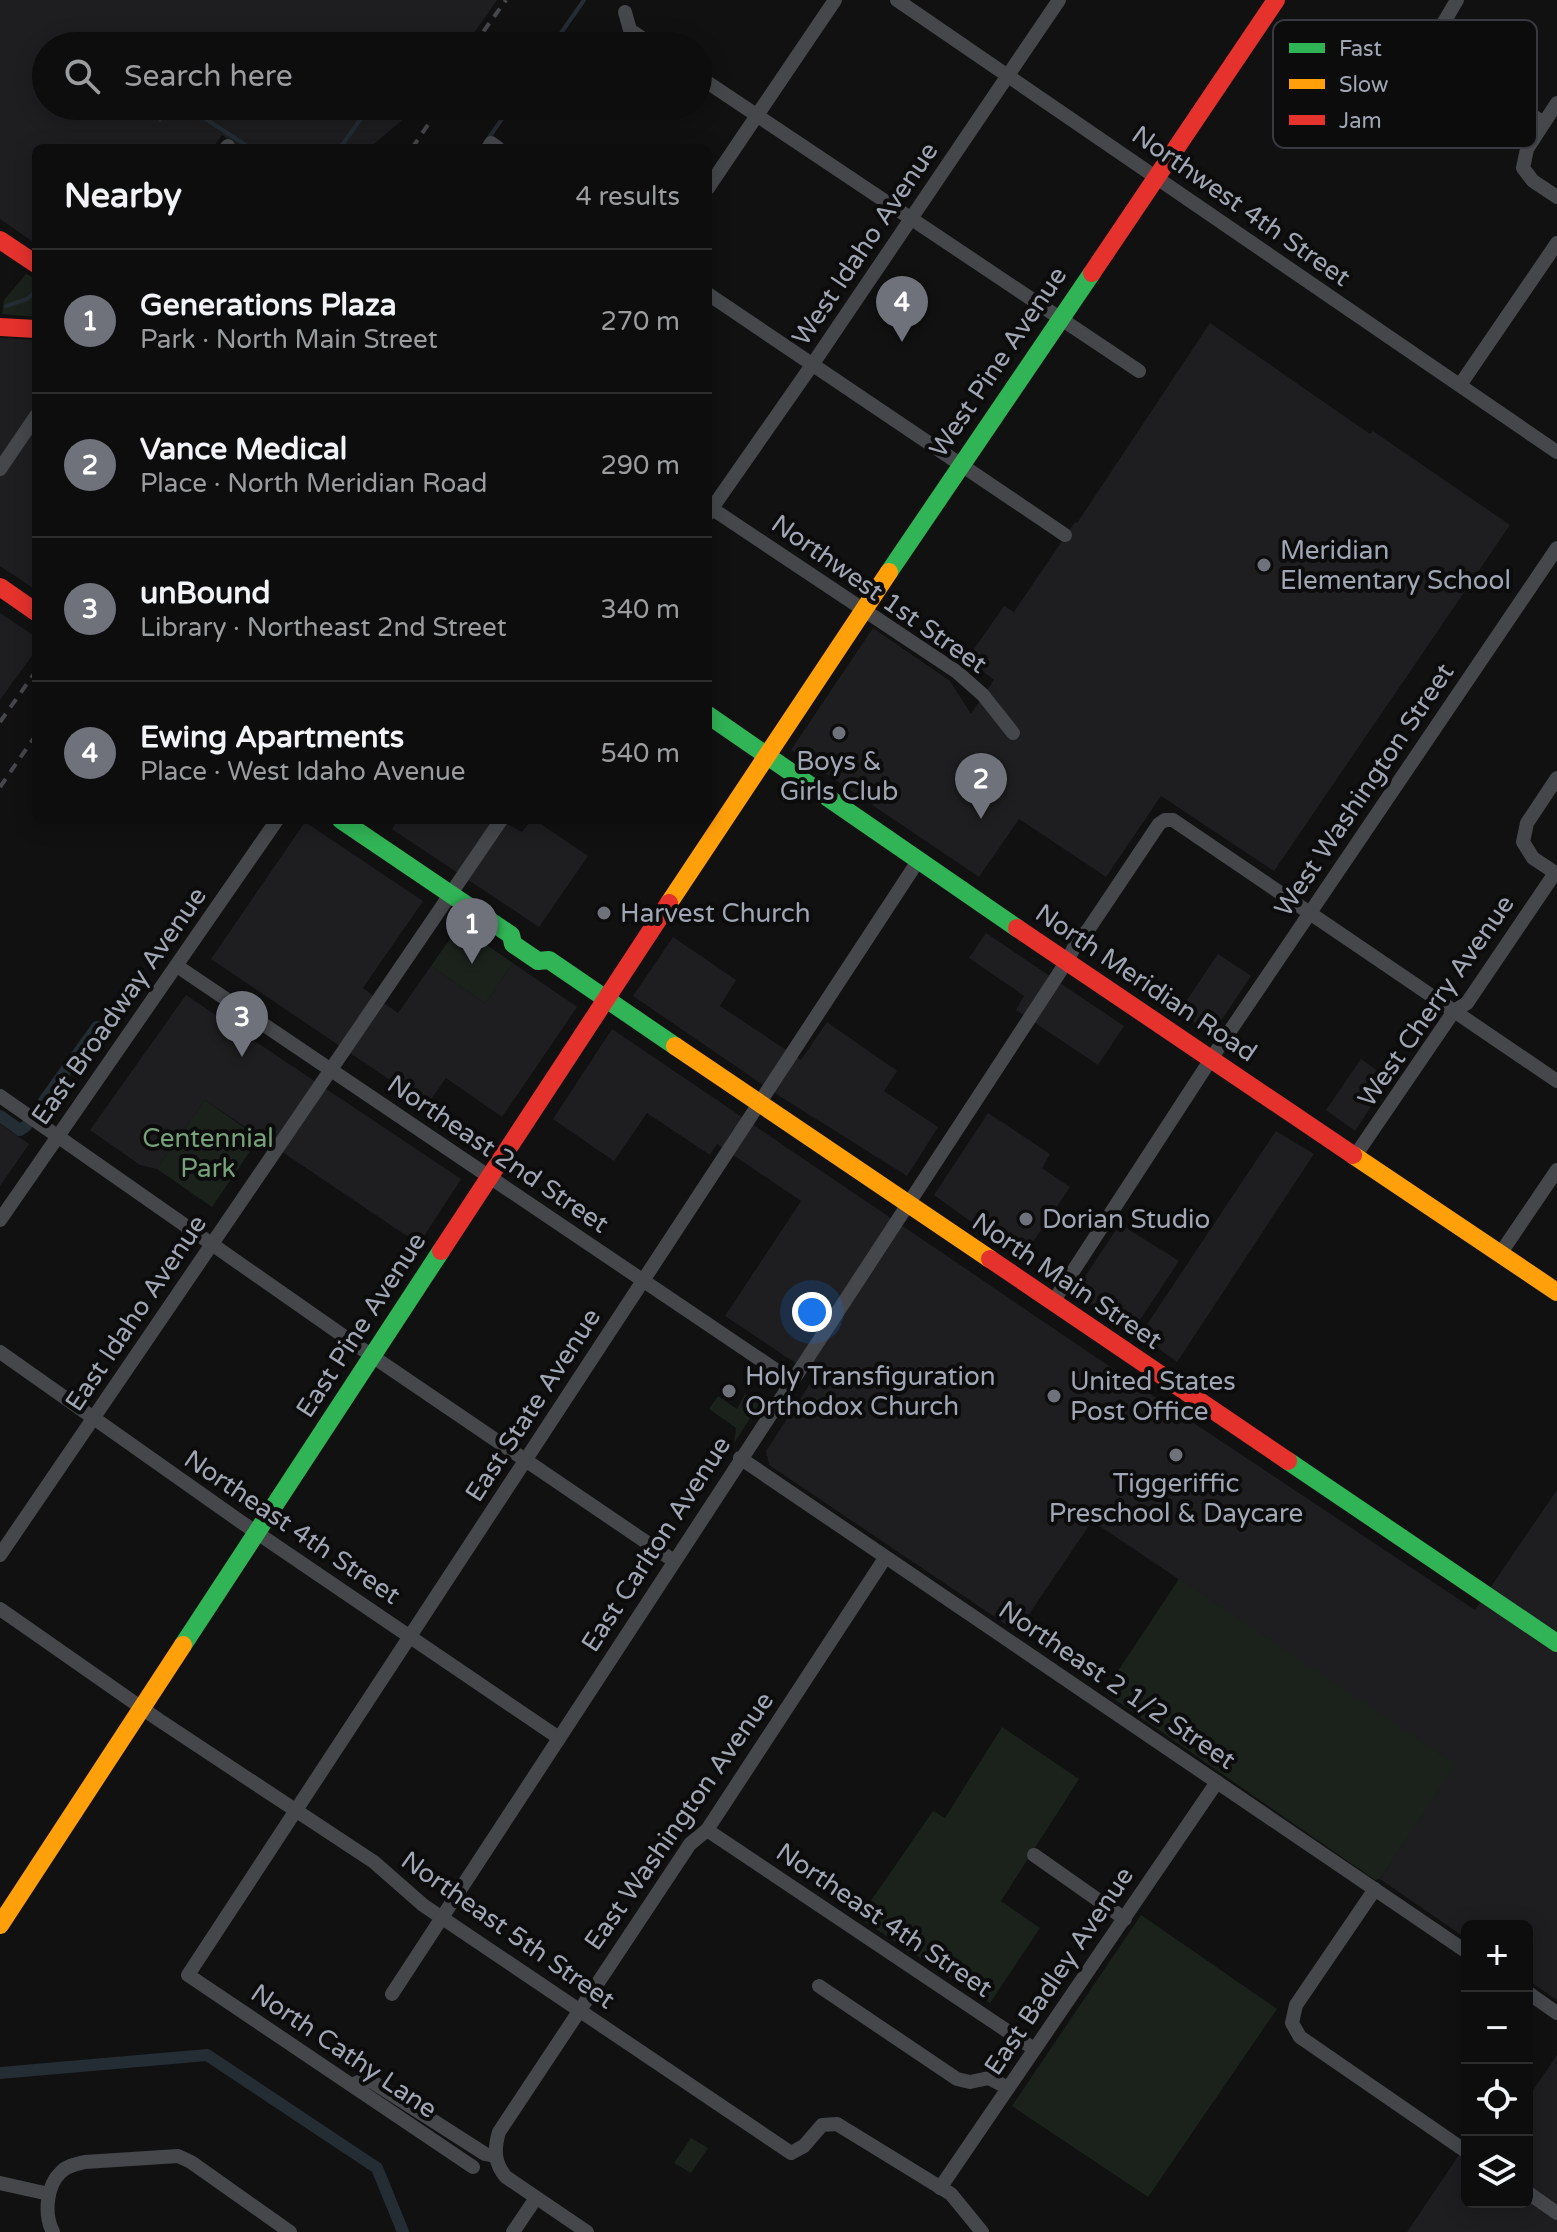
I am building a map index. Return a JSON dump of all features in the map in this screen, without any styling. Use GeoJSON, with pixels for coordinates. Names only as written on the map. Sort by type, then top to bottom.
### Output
{"type":"FeatureCollection","features":[{"type":"Feature","properties":{"kind":"street"},"geometry":{"type":"LineString","coordinates":[[712,182],[835,0]]}},
{"type":"Feature","properties":{"kind":"street","name":"Northwest 4th Street"},"geometry":{"type":"LineString","coordinates":[[897,0],[1557,452]]}},
{"type":"Feature","properties":{"kind":"street","name":"West Idaho Avenue"},"geometry":{"type":"LineString","coordinates":[[712,505],[812,365],[1059,0]]}},
{"type":"Feature","properties":{"kind":"street","name":"West Pine Avenue"},"geometry":{"type":"LineString","coordinates":[[765,755],[1276,0]]}},
{"type":"Feature","properties":{"kind":"street"},"geometry":{"type":"LineString","coordinates":[[1444,20],[1457,0]]}},
{"type":"Feature","properties":{"kind":"street"},"geometry":{"type":"LineString","coordinates":[[625,12],[633,32]]}},
{"type":"Feature","properties":{"kind":"street"},"geometry":{"type":"LineString","coordinates":[[712,85],[1139,371]]}},
{"type":"Feature","properties":{"kind":"street"},"geometry":{"type":"LineString","coordinates":[[1537,133],[1557,103]]}},
{"type":"Feature","properties":{"kind":"street"},"geometry":{"type":"LineString","coordinates":[[1537,119],[1543,123]]}},
{"type":"Feature","properties":{"kind":"street"},"geometry":{"type":"LineString","coordinates":[[1528,148],[1523,168],[1533,181],[1557,197]]}},
{"type":"Feature","properties":{"kind":"street"},"geometry":{"type":"LineString","coordinates":[[0,240],[32,261]]}},
{"type":"Feature","properties":{"kind":"street"},"geometry":{"type":"LineString","coordinates":[[1460,385],[1557,243]]}},
{"type":"Feature","properties":{"kind":"street"},"geometry":{"type":"LineString","coordinates":[[712,297],[1065,535]]}},
{"type":"Feature","properties":{"kind":"street"},"geometry":{"type":"LineString","coordinates":[[0,327],[32,329]]}},
{"type":"Feature","properties":{"kind":"street"},"geometry":{"type":"LineString","coordinates":[[0,469],[32,422]]}},
{"type":"Feature","properties":{"kind":"street","name":"Northwest 1st Street"},"geometry":{"type":"LineString","coordinates":[[712,511],[957,672],[983,695],[1013,733]]}},
{"type":"Feature","properties":{"kind":"street","name":"West Washington Street"},"geometry":{"type":"LineString","coordinates":[[1211,1059],[1557,548]]}},
{"type":"Feature","properties":{"kind":"street"},"geometry":{"type":"LineString","coordinates":[[0,587],[32,609]]}},
{"type":"Feature","properties":{"kind":"street","name":"North Meridian Road"},"geometry":{"type":"LineString","coordinates":[[712,718],[918,861],[1557,1292]]}},
{"type":"Feature","properties":{"kind":"street","name":"East Pine Avenue"},"geometry":{"type":"LineString","coordinates":[[0,1925],[765,755]]}},
{"type":"Feature","properties":{"kind":"street"},"geometry":{"type":"LineString","coordinates":[[1556,873],[1533,858],[1523,842],[1527,823],[1557,778]]}},
{"type":"Feature","properties":{"kind":"street","name":"East Carlton Avenue"},"geometry":{"type":"LineString","coordinates":[[392,1994],[1078,940],[1088,930],[1159,824],[1173,820],[1310,913]]}},
{"type":"Feature","properties":{"kind":"street","name":"East Broadway Avenue"},"geometry":{"type":"LineString","coordinates":[[0,1220],[274,824]]}},
{"type":"Feature","properties":{"kind":"street","name":"North Main Street"},"geometry":{"type":"LineString","coordinates":[[347,824],[511,935],[520,934],[546,951],[549,960],[1557,1643]]}},
{"type":"Feature","properties":{"kind":"street","name":"East Idaho Avenue"},"geometry":{"type":"LineString","coordinates":[[0,1555],[498,824]]}},
{"type":"Feature","properties":{"kind":"street","name":"East State Avenue"},"geometry":{"type":"LineString","coordinates":[[188,1975],[918,861]]}},
{"type":"Feature","properties":{"kind":"street","name":"West Cherry Avenue"},"geometry":{"type":"LineString","coordinates":[[1355,1156],[1454,1011],[1467,1003],[1556,873]]}},
{"type":"Feature","properties":{"kind":"street"},"geometry":{"type":"LineString","coordinates":[[1310,913],[1557,1081]]}},
{"type":"Feature","properties":{"kind":"street","name":"Northeast 2nd Street"},"geometry":{"type":"LineString","coordinates":[[177,966],[792,1381]]}},
{"type":"Feature","properties":{"kind":"street"},"geometry":{"type":"LineString","coordinates":[[1053,1302],[1211,1059]]}},
{"type":"Feature","properties":{"kind":"street"},"geometry":{"type":"LineString","coordinates":[[0,1096],[211,1245],[674,1561]]}},
{"type":"Feature","properties":{"kind":"street"},"geometry":{"type":"LineString","coordinates":[[1500,1254],[1557,1170]]}},
{"type":"Feature","properties":{"kind":"street","name":"Northeast 4th Street"},"geometry":{"type":"LineString","coordinates":[[0,1352],[256,1532],[559,1738]]}},
{"type":"Feature","properties":{"kind":"street","name":"Northeast 2 1/2 Street"},"geometry":{"type":"LineString","coordinates":[[740,1458],[1461,1948]]}},
{"type":"Feature","properties":{"kind":"street","name":"East Washington Avenue"},"geometry":{"type":"LineString","coordinates":[[495,2156],[499,2132],[690,1844],[707,1830],[885,1558]]}},
{"type":"Feature","properties":{"kind":"street","name":"Northeast 5th Street"},"geometry":{"type":"LineString","coordinates":[[0,1609],[142,1708],[374,1862],[423,1905],[791,2153],[804,2146],[822,2125],[837,2124],[951,2194],[982,2232]]}},
{"type":"Feature","properties":{"kind":"street","name":"East Badley Avenue"},"geometry":{"type":"LineString","coordinates":[[940,2188],[1217,1782]]}},
{"type":"Feature","properties":{"kind":"street","name":"Northeast 4th Street"},"geometry":{"type":"LineString","coordinates":[[707,1830],[1034,2049]]}},
{"type":"Feature","properties":{"kind":"street"},"geometry":{"type":"LineString","coordinates":[[1034,1855],[1125,1919]]}},
{"type":"Feature","properties":{"kind":"street"},"geometry":{"type":"LineString","coordinates":[[1375,1889],[1296,2005],[1292,2023],[1300,2037],[1461,2148]]}},
{"type":"Feature","properties":{"kind":"street","name":"North Cathy Lane"},"geometry":{"type":"LineString","coordinates":[[188,1975],[473,2167]]}},
{"type":"Feature","properties":{"kind":"street"},"geometry":{"type":"LineString","coordinates":[[819,1986],[957,2079],[970,2082],[989,2078],[1008,2088]]}},
{"type":"Feature","properties":{"kind":"street"},"geometry":{"type":"LineString","coordinates":[[1533,1996],[1557,2013]]}},
{"type":"Feature","properties":{"kind":"street"},"geometry":{"type":"LineString","coordinates":[[352,2085],[371,2081],[485,2154],[495,2156],[506,2177],[587,2232]]}},
{"type":"Feature","properties":{"kind":"street"},"geometry":{"type":"LineString","coordinates":[[53,2232],[47,2221],[49,2194],[60,2173],[72,2165],[178,2156],[290,2232]]}},
{"type":"Feature","properties":{"kind":"street"},"geometry":{"type":"LineString","coordinates":[[0,2183],[49,2194]]}},
{"type":"Feature","properties":{"kind":"street"},"geometry":{"type":"LineString","coordinates":[[1533,2196],[1557,2213]]}},
{"type":"Feature","properties":{"kind":"street"},"geometry":{"type":"LineString","coordinates":[[513,2232],[536,2198]]}},
{"type":"Feature","properties":{"kind":"shaded area"},"geometry":{"type":"Polygon","coordinates":[[[0,0],[497,0],[475,32],[32,32],[32,120],[402,120],[374,144],[234,144],[222,135],[216,144],[32,144],[32,241],[0,219],[0,0]]]}},
{"type":"Feature","properties":{"kind":"shaded area","name":"Meridian Elementary School"},"geometry":{"type":"Polygon","coordinates":[[[1210,323],[1370,434],[1373,431],[1510,525],[1274,871],[1161,796],[1106,877],[1019,819],[979,877],[791,750],[873,628],[950,681],[971,714],[994,680],[967,659],[1004,606],[1014,612],[1210,323]]]}},
{"type":"Feature","properties":{"kind":"shaded area"},"geometry":{"type":"Polygon","coordinates":[[[0,338],[32,340],[32,587],[0,566],[0,338]]]}},
{"type":"Feature","properties":{"kind":"shaded area"},"geometry":{"type":"Polygon","coordinates":[[[0,613],[32,634],[32,656],[0,700],[0,613]]]}},
{"type":"Feature","properties":{"kind":"shaded area"},"geometry":{"type":"Polygon","coordinates":[[[304,824],[308,824],[423,901],[363,988],[398,1013],[431,966],[485,1003],[513,963],[577,1007],[502,1117],[446,1078],[427,1105],[211,959],[304,824]]]}},
{"type":"Feature","properties":{"kind":"shaded area"},"geometry":{"type":"Polygon","coordinates":[[[395,824],[507,824],[522,832],[528,824],[541,824],[588,856],[539,927],[392,829],[395,824]]]}},
{"type":"Feature","properties":{"kind":"shaded area"},"geometry":{"type":"Polygon","coordinates":[[[986,933],[1124,1026],[1098,1065],[1016,1010],[1024,996],[969,958],[986,933]]]}},
{"type":"Feature","properties":{"kind":"shaded area"},"geometry":{"type":"Polygon","coordinates":[[[673,937],[736,980],[720,1006],[801,1060],[827,1022],[897,1071],[884,1091],[938,1127],[907,1176],[778,1095],[633,996],[673,937]]]}},
{"type":"Feature","properties":{"kind":"shaded area"},"geometry":{"type":"Polygon","coordinates":[[[1218,954],[1251,976],[1212,1034],[1179,1012],[1218,954]]]}},
{"type":"Feature","properties":{"kind":"shaded area"},"geometry":{"type":"Polygon","coordinates":[[[186,995],[461,1179],[419,1244],[205,1100],[157,1169],[140,1165],[90,1130],[186,995]]]}},
{"type":"Feature","properties":{"kind":"shaded area"},"geometry":{"type":"Polygon","coordinates":[[[612,1029],[1475,1610],[1557,1490],[1557,2000],[1533,1984],[1533,1920],[1461,1920],[1461,1935],[1380,1879],[1454,1764],[1092,1521],[1017,1632],[769,1465],[766,1451],[815,1376],[725,1316],[801,1201],[717,1144],[710,1155],[647,1113],[614,1161],[553,1119],[612,1029]]]}},
{"type":"Feature","properties":{"kind":"shaded area"},"geometry":{"type":"Polygon","coordinates":[[[1361,1059],[1389,1079],[1355,1131],[1326,1110],[1361,1059]]]}},
{"type":"Feature","properties":{"kind":"shaded area"},"geometry":{"type":"Polygon","coordinates":[[[988,1113],[1050,1154],[1042,1168],[1070,1187],[1022,1258],[934,1195],[988,1113]]]}},
{"type":"Feature","properties":{"kind":"shaded area"},"geometry":{"type":"Polygon","coordinates":[[[0,1124],[29,1144],[0,1186],[0,1124]]]}},
{"type":"Feature","properties":{"kind":"shaded area"},"geometry":{"type":"Polygon","coordinates":[[[1276,1131],[1314,1154],[1177,1362],[1140,1335],[1276,1131]]]}},
{"type":"Feature","properties":{"kind":"shaded area"},"geometry":{"type":"Polygon","coordinates":[[[1120,1224],[1179,1261],[1132,1332],[1074,1293],[1120,1224]]]}},
{"type":"Feature","properties":{"kind":"shaded area"},"geometry":{"type":"Polygon","coordinates":[[[1557,2055],[1557,2232],[1407,2232],[1461,2152],[1461,2208],[1533,2208],[1533,2090],[1557,2055]]]}},
{"type":"Feature","properties":{"kind":"green space"},"geometry":{"type":"Polygon","coordinates":[[[26,274],[32,277],[32,317],[2,314],[4,300],[26,274]]]}},
{"type":"Feature","properties":{"kind":"green space"},"geometry":{"type":"Polygon","coordinates":[[[459,926],[513,963],[485,1003],[431,966],[459,926]]]}},
{"type":"Feature","properties":{"kind":"green space","name":"Centennial Park"},"geometry":{"type":"Polygon","coordinates":[[[205,1100],[259,1138],[212,1207],[157,1169],[205,1100]]]}},
{"type":"Feature","properties":{"kind":"green space"},"geometry":{"type":"Polygon","coordinates":[[[745,1394],[760,1403],[734,1443],[736,1428],[709,1409],[718,1396],[737,1409],[745,1394]]]}},
{"type":"Feature","properties":{"kind":"green space"},"geometry":{"type":"Polygon","coordinates":[[[1179,1579],[1455,1764],[1380,1879],[1375,1880],[1104,1692],[1179,1579]]]}},
{"type":"Feature","properties":{"kind":"green space"},"geometry":{"type":"Polygon","coordinates":[[[1002,1727],[1079,1779],[1001,1901],[1040,1928],[990,2003],[859,1918],[933,1811],[945,1818],[1002,1727]]]}},
{"type":"Feature","properties":{"kind":"green space"},"geometry":{"type":"Polygon","coordinates":[[[1141,1915],[1277,2009],[1148,2197],[1012,2106],[1141,1915]]]}},
{"type":"Feature","properties":{"kind":"green space"},"geometry":{"type":"Polygon","coordinates":[[[691,2138],[708,2148],[691,2173],[674,2163],[691,2138]]]}},
{"type":"Feature","properties":{"kind":"waterway"},"geometry":{"type":"LineString","coordinates":[[562,32],[584,0]]}},
{"type":"Feature","properties":{"kind":"waterway"},"geometry":{"type":"LineString","coordinates":[[207,120],[244,144]]}},
{"type":"Feature","properties":{"kind":"waterway"},"geometry":{"type":"LineString","coordinates":[[343,144],[360,120]]}},
{"type":"Feature","properties":{"kind":"waterway"},"geometry":{"type":"LineString","coordinates":[[488,139],[501,120]]}},
{"type":"Feature","properties":{"kind":"waterway"},"geometry":{"type":"LineString","coordinates":[[6,306],[32,295]]}},
{"type":"Feature","properties":{"kind":"waterway"},"geometry":{"type":"LineString","coordinates":[[44,1101],[97,1027]]}},
{"type":"Feature","properties":{"kind":"waterway"},"geometry":{"type":"LineString","coordinates":[[0,1116],[20,1130],[26,1126]]}},
{"type":"Feature","properties":{"kind":"waterway"},"geometry":{"type":"LineString","coordinates":[[0,2073],[207,2055],[377,2168],[403,2232]]}},
{"type":"Feature","properties":{"kind":"railway"},"geometry":{"type":"LineString","coordinates":[[483,32],[506,0]]}},
{"type":"Feature","properties":{"kind":"railway"},"geometry":{"type":"LineString","coordinates":[[415,144],[431,120]]}},
{"type":"Feature","properties":{"kind":"railway"},"geometry":{"type":"LineString","coordinates":[[0,722],[32,677]]}},
{"type":"Feature","properties":{"kind":"railway"},"geometry":{"type":"LineString","coordinates":[[0,787],[32,741]]}},
{"type":"Feature","properties":{"kind":"traffic: fast"},"geometry":{"type":"LineString","coordinates":[[889,572],[1092,273]]}},
{"type":"Feature","properties":{"kind":"traffic: fast"},"geometry":{"type":"LineString","coordinates":[[712,718],[1017,928]]}},
{"type":"Feature","properties":{"kind":"traffic: fast"},"geometry":{"type":"LineString","coordinates":[[347,824],[511,935],[513,944],[538,961],[549,960],[675,1046]]}},
{"type":"Feature","properties":{"kind":"traffic: fast"},"geometry":{"type":"LineString","coordinates":[[183,1645],[441,1251]]}},
{"type":"Feature","properties":{"kind":"traffic: fast"},"geometry":{"type":"LineString","coordinates":[[1288,1461],[1557,1643]]}},
{"type":"Feature","properties":{"kind":"traffic: slow"},"geometry":{"type":"LineString","coordinates":[[669,903],[889,572]]}},
{"type":"Feature","properties":{"kind":"traffic: slow"},"geometry":{"type":"LineString","coordinates":[[675,1046],[990,1259]]}},
{"type":"Feature","properties":{"kind":"traffic: slow"},"geometry":{"type":"LineString","coordinates":[[1353,1155],[1557,1292]]}},
{"type":"Feature","properties":{"kind":"traffic: slow"},"geometry":{"type":"LineString","coordinates":[[0,1925],[183,1645]]}},
{"type":"Feature","properties":{"kind":"traffic: jam"},"geometry":{"type":"LineString","coordinates":[[1092,273],[1276,0]]}},
{"type":"Feature","properties":{"kind":"traffic: jam"},"geometry":{"type":"LineString","coordinates":[[0,240],[32,261]]}},
{"type":"Feature","properties":{"kind":"traffic: jam"},"geometry":{"type":"LineString","coordinates":[[0,327],[32,329]]}},
{"type":"Feature","properties":{"kind":"traffic: jam"},"geometry":{"type":"LineString","coordinates":[[0,587],[32,609]]}},
{"type":"Feature","properties":{"kind":"traffic: jam"},"geometry":{"type":"LineString","coordinates":[[441,1251],[669,903]]}},
{"type":"Feature","properties":{"kind":"traffic: jam"},"geometry":{"type":"LineString","coordinates":[[1017,928],[1353,1155]]}},
{"type":"Feature","properties":{"kind":"traffic: jam"},"geometry":{"type":"LineString","coordinates":[[990,1259],[1288,1461]]}},
{"type":"Feature","properties":{"kind":"place","name":"Ewing Apartments"},"geometry":{"type":"Point","coordinates":[902,342]}},
{"type":"Feature","properties":{"kind":"place","name":"Meridian Elementary School"},"geometry":{"type":"Point","coordinates":[1264,565]}},
{"type":"Feature","properties":{"kind":"place","name":"Boys & Girls Club"},"geometry":{"type":"Point","coordinates":[839,733]}},
{"type":"Feature","properties":{"kind":"place","name":"Vance Medical"},"geometry":{"type":"Point","coordinates":[981,819]}},
{"type":"Feature","properties":{"kind":"place","name":"Harvest Church"},"geometry":{"type":"Point","coordinates":[604,913]}},
{"type":"Feature","properties":{"kind":"place","name":"Generations Plaza"},"geometry":{"type":"Point","coordinates":[472,964]}},
{"type":"Feature","properties":{"kind":"place","name":"unBound"},"geometry":{"type":"Point","coordinates":[242,1057]}},
{"type":"Feature","properties":{"kind":"place","name":"Dorian Studio"},"geometry":{"type":"Point","coordinates":[1026,1219]}},
{"type":"Feature","properties":{"kind":"place","name":"Holy Transfiguration Orthodox Church"},"geometry":{"type":"Point","coordinates":[729,1391]}},
{"type":"Feature","properties":{"kind":"place","name":"United States Post Office"},"geometry":{"type":"Point","coordinates":[1054,1396]}},
{"type":"Feature","properties":{"kind":"place","name":"Tiggeriffic Preschool & Daycare"},"geometry":{"type":"Point","coordinates":[1176,1455]}}]}
